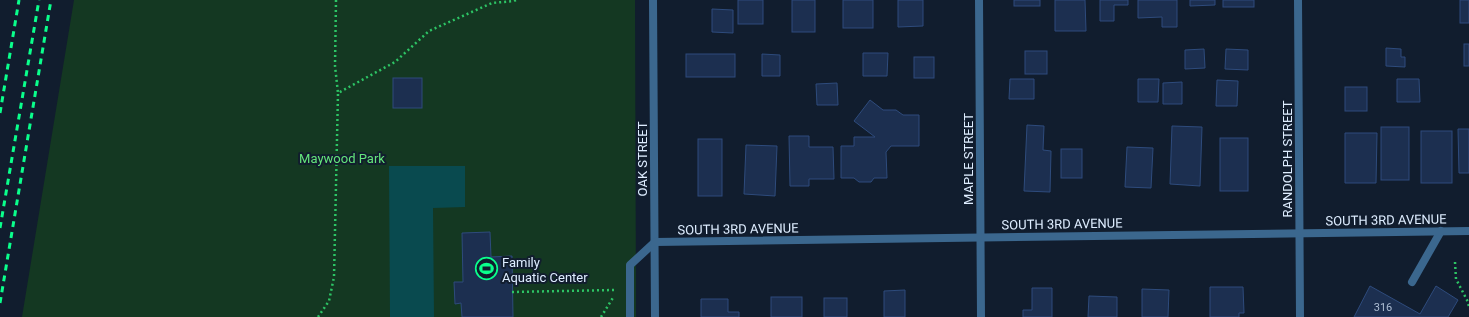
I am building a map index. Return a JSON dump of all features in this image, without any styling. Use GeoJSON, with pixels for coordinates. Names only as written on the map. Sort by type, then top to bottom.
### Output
{"type":"FeatureCollection","features":[{"type":"Feature","properties":{"kind":"street","name":"OAK STREET"},"geometry":{"type":"LineString","coordinates":[[653,0],[655,317]]}},
{"type":"Feature","properties":{"kind":"street","name":"MAPLE STREET"},"geometry":{"type":"LineString","coordinates":[[979,0],[981,317]]}},
{"type":"Feature","properties":{"kind":"street","name":"RANDOLPH STREET"},"geometry":{"type":"LineString","coordinates":[[1298,0],[1300,317]]}},
{"type":"Feature","properties":{"kind":"street"},"geometry":{"type":"LineString","coordinates":[[1412,282],[1441,231]]}},
{"type":"Feature","properties":{"kind":"street","name":"SOUTH 3RD AVENUE"},"geometry":{"type":"LineString","coordinates":[[655,242],[1469,231]]}},
{"type":"Feature","properties":{"kind":"street"},"geometry":{"type":"LineString","coordinates":[[630,317],[630,264],[655,242]]}},
{"type":"Feature","properties":{"kind":"path"},"geometry":{"type":"LineString","coordinates":[[318,317],[329,301],[334,277],[338,93],[335,66],[336,0]]}},
{"type":"Feature","properties":{"kind":"path"},"geometry":{"type":"LineString","coordinates":[[338,93],[396,62],[429,31],[492,3],[516,0]]}},
{"type":"Feature","properties":{"kind":"path"},"geometry":{"type":"LineString","coordinates":[[1455,262],[1456,280],[1468,302],[1469,307]]}},
{"type":"Feature","properties":{"kind":"path"},"geometry":{"type":"LineString","coordinates":[[512,292],[614,290]]}},
{"type":"Feature","properties":{"kind":"path"},"geometry":{"type":"LineString","coordinates":[[600,317],[614,296]]}},
{"type":"Feature","properties":{"kind":"green space","name":"Maywood Park"},"geometry":{"type":"Polygon","coordinates":[[[74,0],[635,0],[636,317],[22,317],[74,0]]]}},
{"type":"Feature","properties":{"kind":"shaded area"},"geometry":{"type":"Polygon","coordinates":[[[389,166],[465,166],[465,207],[433,208],[434,317],[390,317],[389,166]]]}},
{"type":"Feature","properties":{"kind":"building"},"geometry":{"type":"Polygon","coordinates":[[[738,0],[763,0],[763,24],[738,24],[738,0]]]}},
{"type":"Feature","properties":{"kind":"building"},"geometry":{"type":"Polygon","coordinates":[[[792,0],[815,0],[815,32],[792,32],[792,0]]]}},
{"type":"Feature","properties":{"kind":"building"},"geometry":{"type":"Polygon","coordinates":[[[843,0],[873,0],[873,28],[843,28],[843,0]]]}},
{"type":"Feature","properties":{"kind":"building"},"geometry":{"type":"Polygon","coordinates":[[[898,0],[923,0],[923,26],[898,27],[898,0]]]}},
{"type":"Feature","properties":{"kind":"building"},"geometry":{"type":"Polygon","coordinates":[[[1014,0],[1040,0],[1040,6],[1014,6],[1014,0]]]}},
{"type":"Feature","properties":{"kind":"building"},"geometry":{"type":"Polygon","coordinates":[[[1055,0],[1085,0],[1086,31],[1055,31],[1055,0]]]}},
{"type":"Feature","properties":{"kind":"building"},"geometry":{"type":"Polygon","coordinates":[[[1100,0],[1128,0],[1128,5],[1114,5],[1114,21],[1100,21],[1100,0]]]}},
{"type":"Feature","properties":{"kind":"building"},"geometry":{"type":"Polygon","coordinates":[[[1138,0],[1177,0],[1177,27],[1162,27],[1162,17],[1138,18],[1138,0]]]}},
{"type":"Feature","properties":{"kind":"building"},"geometry":{"type":"Polygon","coordinates":[[[1190,0],[1215,0],[1215,5],[1190,6],[1190,0]]]}},
{"type":"Feature","properties":{"kind":"building"},"geometry":{"type":"Polygon","coordinates":[[[1223,0],[1254,0],[1254,7],[1223,7],[1223,0]]]}},
{"type":"Feature","properties":{"kind":"building"},"geometry":{"type":"Polygon","coordinates":[[[1460,0],[1469,0],[1469,23],[1460,23],[1460,0]]]}},
{"type":"Feature","properties":{"kind":"building"},"geometry":{"type":"Polygon","coordinates":[[[712,9],[733,10],[733,33],[712,32],[712,9]]]}},
{"type":"Feature","properties":{"kind":"building"},"geometry":{"type":"Polygon","coordinates":[[[1464,44],[1469,44],[1469,66],[1464,66],[1464,44]]]}},
{"type":"Feature","properties":{"kind":"building"},"geometry":{"type":"Polygon","coordinates":[[[1386,48],[1401,49],[1401,57],[1405,57],[1405,67],[1386,66],[1386,48]]]}},
{"type":"Feature","properties":{"kind":"building"},"geometry":{"type":"Polygon","coordinates":[[[1204,49],[1205,68],[1185,69],[1185,50],[1204,49]]]}},
{"type":"Feature","properties":{"kind":"building"},"geometry":{"type":"Polygon","coordinates":[[[1226,49],[1248,50],[1248,70],[1225,69],[1226,49]]]}},
{"type":"Feature","properties":{"kind":"building"},"geometry":{"type":"Polygon","coordinates":[[[1025,51],[1047,51],[1047,74],[1025,74],[1025,51]]]}},
{"type":"Feature","properties":{"kind":"building"},"geometry":{"type":"Polygon","coordinates":[[[863,53],[888,53],[887,76],[863,76],[863,53]]]}},
{"type":"Feature","properties":{"kind":"building"},"geometry":{"type":"Polygon","coordinates":[[[686,54],[735,54],[735,77],[686,77],[686,54]]]}},
{"type":"Feature","properties":{"kind":"building"},"geometry":{"type":"Polygon","coordinates":[[[762,54],[780,55],[780,76],[762,76],[762,54]]]}},
{"type":"Feature","properties":{"kind":"building"},"geometry":{"type":"Polygon","coordinates":[[[914,57],[934,57],[934,78],[914,78],[914,57]]]}},
{"type":"Feature","properties":{"kind":"building"},"geometry":{"type":"Polygon","coordinates":[[[393,78],[422,78],[422,108],[393,108],[393,78]]]}},
{"type":"Feature","properties":{"kind":"building"},"geometry":{"type":"Polygon","coordinates":[[[1010,79],[1034,79],[1034,99],[1009,99],[1010,79]]]}},
{"type":"Feature","properties":{"kind":"building"},"geometry":{"type":"Polygon","coordinates":[[[1138,79],[1159,79],[1158,102],[1138,102],[1138,79]]]}},
{"type":"Feature","properties":{"kind":"building"},"geometry":{"type":"Polygon","coordinates":[[[1397,79],[1419,79],[1420,102],[1397,102],[1397,79]]]}},
{"type":"Feature","properties":{"kind":"building"},"geometry":{"type":"Polygon","coordinates":[[[1217,80],[1238,81],[1237,106],[1216,106],[1217,80]]]}},
{"type":"Feature","properties":{"kind":"building"},"geometry":{"type":"Polygon","coordinates":[[[1182,82],[1182,104],[1163,104],[1163,83],[1182,82]]]}},
{"type":"Feature","properties":{"kind":"building"},"geometry":{"type":"Polygon","coordinates":[[[837,83],[838,105],[817,105],[816,84],[837,83]]]}},
{"type":"Feature","properties":{"kind":"building"},"geometry":{"type":"Polygon","coordinates":[[[1345,87],[1367,87],[1367,111],[1345,111],[1345,87]]]}},
{"type":"Feature","properties":{"kind":"building"},"geometry":{"type":"Polygon","coordinates":[[[870,100],[883,110],[896,110],[903,115],[919,115],[919,146],[891,146],[886,152],[887,178],[874,178],[871,182],[859,182],[854,178],[841,178],[841,146],[854,146],[854,137],[875,137],[854,121],[870,100]]]}},
{"type":"Feature","properties":{"kind":"building"},"geometry":{"type":"Polygon","coordinates":[[[1027,125],[1044,126],[1043,150],[1051,151],[1050,192],[1024,191],[1027,125]]]}},
{"type":"Feature","properties":{"kind":"building"},"geometry":{"type":"Polygon","coordinates":[[[1172,126],[1202,127],[1200,186],[1170,184],[1172,126]]]}},
{"type":"Feature","properties":{"kind":"building"},"geometry":{"type":"Polygon","coordinates":[[[1381,127],[1409,127],[1409,180],[1381,180],[1381,127]]]}},
{"type":"Feature","properties":{"kind":"building"},"geometry":{"type":"Polygon","coordinates":[[[1458,129],[1469,129],[1469,173],[1459,173],[1458,129]]]}},
{"type":"Feature","properties":{"kind":"building"},"geometry":{"type":"Polygon","coordinates":[[[1421,131],[1452,131],[1452,183],[1421,183],[1421,131]]]}},
{"type":"Feature","properties":{"kind":"building"},"geometry":{"type":"Polygon","coordinates":[[[1345,133],[1377,133],[1376,183],[1345,183],[1345,133]]]}},
{"type":"Feature","properties":{"kind":"building"},"geometry":{"type":"Polygon","coordinates":[[[789,136],[809,136],[809,147],[833,147],[834,179],[809,179],[809,186],[790,186],[789,136]]]}},
{"type":"Feature","properties":{"kind":"building"},"geometry":{"type":"Polygon","coordinates":[[[1220,138],[1248,138],[1248,191],[1220,191],[1220,138]]]}},
{"type":"Feature","properties":{"kind":"building"},"geometry":{"type":"Polygon","coordinates":[[[698,139],[722,139],[722,196],[698,196],[698,139]]]}},
{"type":"Feature","properties":{"kind":"building"},"geometry":{"type":"Polygon","coordinates":[[[746,145],[777,146],[775,196],[744,194],[746,145]]]}},
{"type":"Feature","properties":{"kind":"building"},"geometry":{"type":"Polygon","coordinates":[[[1127,147],[1153,148],[1151,188],[1125,187],[1127,147]]]}},
{"type":"Feature","properties":{"kind":"building"},"geometry":{"type":"Polygon","coordinates":[[[1061,149],[1082,149],[1082,178],[1061,178],[1061,149]]]}},
{"type":"Feature","properties":{"kind":"building","name":"Family Aquatic Center"},"geometry":{"type":"Polygon","coordinates":[[[490,232],[491,257],[512,256],[513,317],[462,317],[461,303],[455,304],[454,282],[463,282],[462,233],[490,232]]]}},
{"type":"Feature","properties":{"kind":"building"},"geometry":{"type":"Polygon","coordinates":[[[1370,286],[1420,314],[1436,286],[1458,300],[1448,317],[1354,317],[1370,286]]]}},
{"type":"Feature","properties":{"kind":"building"},"geometry":{"type":"Polygon","coordinates":[[[1210,287],[1243,287],[1244,313],[1239,313],[1239,317],[1210,317],[1210,287]]]}},
{"type":"Feature","properties":{"kind":"building"},"geometry":{"type":"Polygon","coordinates":[[[1032,288],[1052,288],[1052,317],[1023,317],[1023,310],[1032,310],[1032,288]]]}},
{"type":"Feature","properties":{"kind":"building"},"geometry":{"type":"Polygon","coordinates":[[[1142,289],[1169,290],[1168,317],[1142,317],[1142,289]]]}},
{"type":"Feature","properties":{"kind":"building"},"geometry":{"type":"Polygon","coordinates":[[[905,290],[905,317],[884,317],[884,291],[905,290]]]}},
{"type":"Feature","properties":{"kind":"building"},"geometry":{"type":"Polygon","coordinates":[[[1089,296],[1117,297],[1117,317],[1088,317],[1089,296]]]}},
{"type":"Feature","properties":{"kind":"building"},"geometry":{"type":"Polygon","coordinates":[[[771,297],[802,297],[802,317],[771,317],[771,297]]]}},
{"type":"Feature","properties":{"kind":"building"},"geometry":{"type":"Polygon","coordinates":[[[824,298],[847,298],[847,317],[824,317],[824,298]]]}},
{"type":"Feature","properties":{"kind":"building"},"geometry":{"type":"Polygon","coordinates":[[[701,299],[728,299],[728,312],[739,312],[739,317],[701,317],[701,299]]]}},
{"type":"Feature","properties":{"kind":"railway"},"geometry":{"type":"LineString","coordinates":[[0,113],[19,0]]}},
{"type":"Feature","properties":{"kind":"railway"},"geometry":{"type":"LineString","coordinates":[[0,228],[39,0]]}},
{"type":"Feature","properties":{"kind":"railway"},"geometry":{"type":"LineString","coordinates":[[0,303],[51,0]]}},
{"type":"Feature","properties":{"kind":"place","name":"Family Aquatic Center"},"geometry":{"type":"Point","coordinates":[487,269]}}]}
